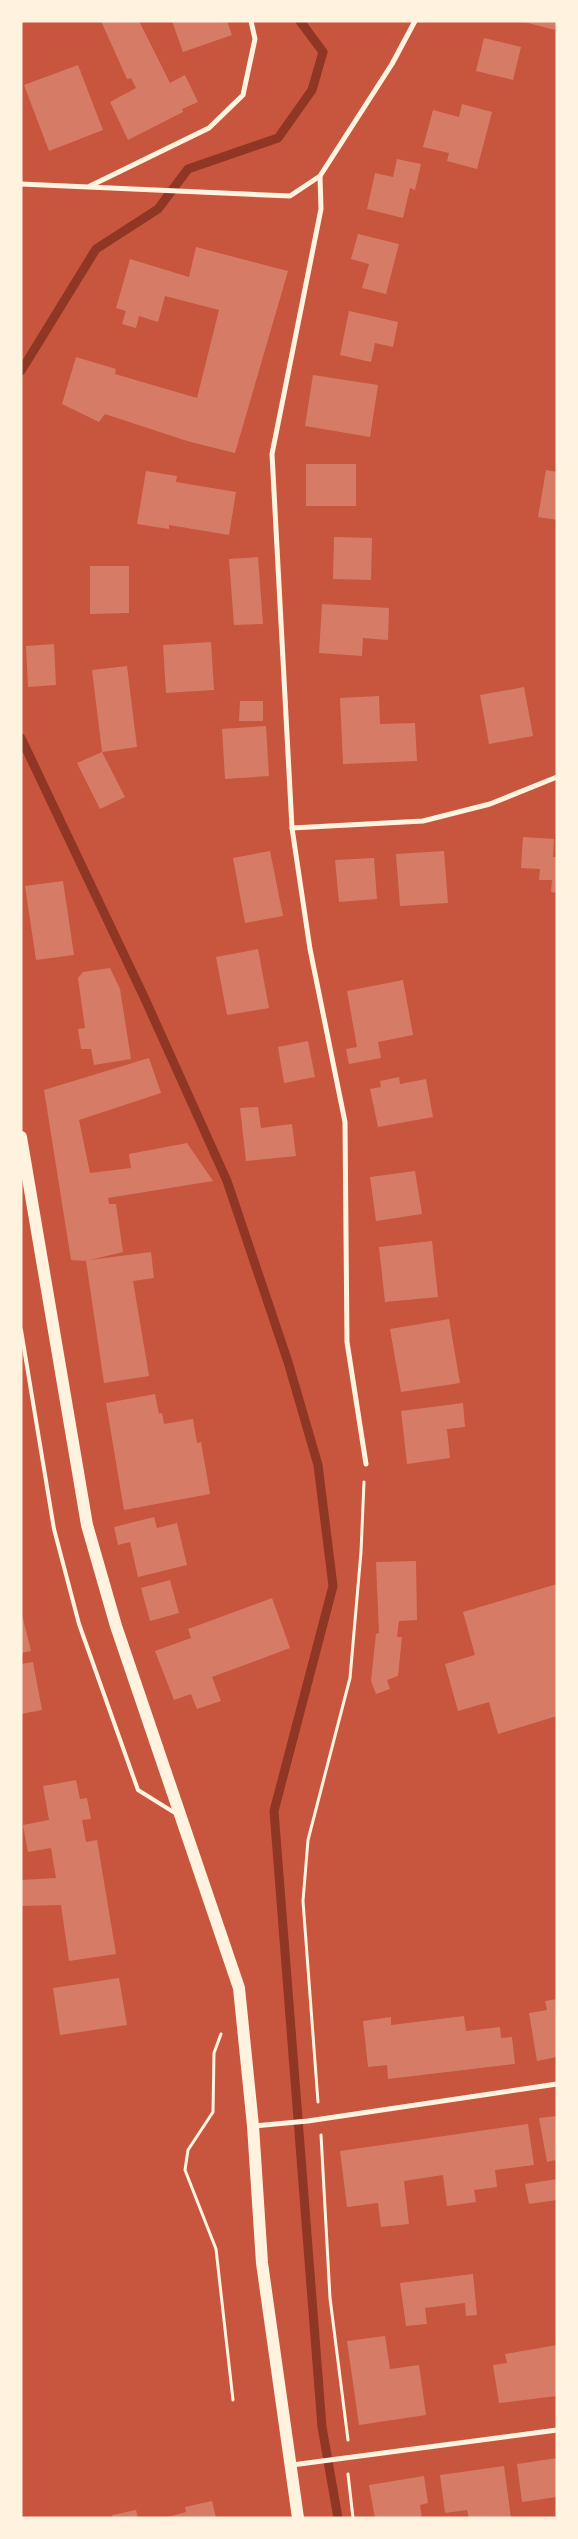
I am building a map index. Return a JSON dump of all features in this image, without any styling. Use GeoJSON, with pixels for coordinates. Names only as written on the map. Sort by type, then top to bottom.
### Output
{"type":"FeatureCollection","features":[{"type":"Feature","properties":{"kind":"main road"},"geometry":{"type":"LineString","coordinates":[[21,1137],[87,1525],[116,1626],[239,1988],[253,2126],[262,2263],[298,2518]]}},
{"type":"Feature","properties":{"kind":"street"},"geometry":{"type":"LineString","coordinates":[[89,186],[209,128],[243,95],[255,39],[252,21]]}},
{"type":"Feature","properties":{"kind":"street"},"geometry":{"type":"LineString","coordinates":[[21,184],[89,186],[204,194],[290,196],[320,176],[392,64],[414,21]]}},
{"type":"Feature","properties":{"kind":"street"},"geometry":{"type":"LineString","coordinates":[[320,176],[321,209],[272,454],[292,828],[310,950],[345,1122],[347,1342],[366,1464]]}},
{"type":"Feature","properties":{"kind":"street"},"geometry":{"type":"LineString","coordinates":[[292,828],[423,821],[490,804],[557,777]]}},
{"type":"Feature","properties":{"kind":"street"},"geometry":{"type":"LineString","coordinates":[[253,2126],[319,2120],[557,2084]]}},
{"type":"Feature","properties":{"kind":"street"},"geometry":{"type":"LineString","coordinates":[[290,2466],[557,2430]]}},
{"type":"Feature","properties":{"kind":"lane"},"geometry":{"type":"LineString","coordinates":[[21,1330],[54,1529],[79,1624],[138,1790],[182,1818]]}},
{"type":"Feature","properties":{"kind":"path"},"geometry":{"type":"LineString","coordinates":[[353,2518],[348,2480],[348,2435],[330,2298],[303,1902],[308,1840],[350,1678],[361,1552],[362,1494],[366,1464]]}},
{"type":"Feature","properties":{"kind":"path"},"geometry":{"type":"LineString","coordinates":[[225,2025],[214,2052],[213,2112],[188,2150],[185,2170],[216,2249],[233,2400]]}},
{"type":"Feature","properties":{"kind":"building"},"geometry":{"type":"Polygon","coordinates":[[[101,21],[139,21],[170,83],[185,75],[198,102],[182,109],[183,112],[128,140],[110,102],[136,88],[131,78],[127,79],[101,21]]]}},
{"type":"Feature","properties":{"kind":"building"},"geometry":{"type":"Polygon","coordinates":[[[172,21],[227,21],[232,35],[183,52],[172,21]]]}},
{"type":"Feature","properties":{"kind":"building"},"geometry":{"type":"Polygon","coordinates":[[[524,21],[557,21],[555,30],[524,22],[524,21]]]}},
{"type":"Feature","properties":{"kind":"building"},"geometry":{"type":"Polygon","coordinates":[[[484,38],[521,47],[513,80],[476,71],[484,38]]]}},
{"type":"Feature","properties":{"kind":"building"},"geometry":{"type":"Polygon","coordinates":[[[78,65],[103,130],[49,151],[24,85],[78,65]]]}},
{"type":"Feature","properties":{"kind":"building"},"geometry":{"type":"Polygon","coordinates":[[[462,104],[492,112],[477,169],[447,161],[449,153],[423,147],[433,110],[459,117],[462,104]]]}},
{"type":"Feature","properties":{"kind":"building"},"geometry":{"type":"Polygon","coordinates":[[[397,159],[421,164],[415,190],[410,188],[403,218],[367,209],[375,173],[393,177],[397,159]]]}},
{"type":"Feature","properties":{"kind":"building"},"geometry":{"type":"Polygon","coordinates":[[[358,234],[399,244],[386,294],[362,288],[369,264],[351,259],[358,234]]]}},
{"type":"Feature","properties":{"kind":"building"},"geometry":{"type":"Polygon","coordinates":[[[196,247],[288,271],[235,453],[187,441],[105,414],[99,422],[62,404],[76,357],[116,369],[115,374],[197,398],[219,310],[165,296],[158,322],[139,316],[136,328],[122,324],[126,311],[116,308],[130,259],[189,277],[196,247]]]}},
{"type":"Feature","properties":{"kind":"building"},"geometry":{"type":"Polygon","coordinates":[[[349,311],[398,322],[393,347],[375,343],[371,362],[340,355],[349,311]]]}},
{"type":"Feature","properties":{"kind":"building"},"geometry":{"type":"Polygon","coordinates":[[[313,375],[378,385],[370,437],[305,426],[313,375]]]}},
{"type":"Feature","properties":{"kind":"building"},"geometry":{"type":"Polygon","coordinates":[[[306,464],[356,464],[356,506],[306,506],[306,464]]]}},
{"type":"Feature","properties":{"kind":"building"},"geometry":{"type":"Polygon","coordinates":[[[546,470],[557,472],[557,520],[538,517],[546,470]]]}},
{"type":"Feature","properties":{"kind":"building"},"geometry":{"type":"Polygon","coordinates":[[[146,471],[177,476],[176,482],[236,492],[229,535],[169,525],[169,529],[137,524],[146,471]]]}},
{"type":"Feature","properties":{"kind":"building"},"geometry":{"type":"Polygon","coordinates":[[[334,537],[372,538],[371,580],[333,579],[334,537]]]}},
{"type":"Feature","properties":{"kind":"building"},"geometry":{"type":"Polygon","coordinates":[[[258,557],[263,624],[234,625],[229,559],[258,557]]]}},
{"type":"Feature","properties":{"kind":"building"},"geometry":{"type":"Polygon","coordinates":[[[90,566],[129,566],[129,613],[90,614],[90,566]]]}},
{"type":"Feature","properties":{"kind":"building"},"geometry":{"type":"Polygon","coordinates":[[[322,604],[389,608],[388,640],[363,638],[362,656],[319,653],[322,604]]]}},
{"type":"Feature","properties":{"kind":"building"},"geometry":{"type":"Polygon","coordinates":[[[211,642],[214,690],[166,693],[163,645],[211,642]]]}},
{"type":"Feature","properties":{"kind":"building"},"geometry":{"type":"Polygon","coordinates":[[[54,644],[56,685],[28,687],[26,646],[54,644]]]}},
{"type":"Feature","properties":{"kind":"building"},"geometry":{"type":"Polygon","coordinates":[[[127,666],[137,747],[102,752],[92,670],[127,666]]]}},
{"type":"Feature","properties":{"kind":"building"},"geometry":{"type":"Polygon","coordinates":[[[524,687],[533,736],[489,744],[480,695],[524,687]]]}},
{"type":"Feature","properties":{"kind":"building"},"geometry":{"type":"Polygon","coordinates":[[[379,696],[380,724],[415,723],[417,761],[343,764],[340,698],[379,696]]]}},
{"type":"Feature","properties":{"kind":"building"},"geometry":{"type":"Polygon","coordinates":[[[240,701],[263,701],[263,721],[239,721],[240,701]]]}},
{"type":"Feature","properties":{"kind":"building"},"geometry":{"type":"Polygon","coordinates":[[[266,726],[269,776],[225,779],[222,729],[266,726]]]}},
{"type":"Feature","properties":{"kind":"building"},"geometry":{"type":"Polygon","coordinates":[[[102,752],[125,797],[100,809],[77,763],[102,752]]]}},
{"type":"Feature","properties":{"kind":"building"},"geometry":{"type":"Polygon","coordinates":[[[523,837],[554,839],[553,857],[557,857],[557,893],[551,892],[552,880],[539,880],[540,869],[521,868],[523,837]]]}},
{"type":"Feature","properties":{"kind":"building"},"geometry":{"type":"Polygon","coordinates":[[[270,851],[283,916],[245,923],[233,858],[270,851]]]}},
{"type":"Feature","properties":{"kind":"building"},"geometry":{"type":"Polygon","coordinates":[[[444,851],[448,903],[400,906],[396,854],[444,851]]]}},
{"type":"Feature","properties":{"kind":"building"},"geometry":{"type":"Polygon","coordinates":[[[374,858],[377,899],[339,902],[335,860],[374,858]]]}},
{"type":"Feature","properties":{"kind":"building"},"geometry":{"type":"Polygon","coordinates":[[[63,881],[74,955],[36,960],[25,886],[63,881]]]}},
{"type":"Feature","properties":{"kind":"building"},"geometry":{"type":"Polygon","coordinates":[[[258,949],[269,1008],[227,1015],[216,957],[258,949]]]}},
{"type":"Feature","properties":{"kind":"building"},"geometry":{"type":"Polygon","coordinates":[[[110,968],[120,989],[131,1059],[94,1065],[91,1049],[81,1049],[78,1029],[85,1028],[78,978],[83,972],[110,968]]]}},
{"type":"Feature","properties":{"kind":"building"},"geometry":{"type":"Polygon","coordinates":[[[403,980],[413,1035],[378,1042],[381,1058],[349,1064],[346,1049],[357,1047],[347,991],[403,980]]]}},
{"type":"Feature","properties":{"kind":"building"},"geometry":{"type":"Polygon","coordinates":[[[308,1041],[315,1077],[284,1083],[278,1047],[308,1041]]]}},
{"type":"Feature","properties":{"kind":"building"},"geometry":{"type":"Polygon","coordinates":[[[149,1058],[161,1093],[79,1120],[90,1173],[131,1168],[129,1154],[187,1143],[213,1181],[108,1198],[109,1204],[116,1204],[123,1252],[90,1260],[151,1252],[154,1278],[133,1281],[149,1376],[104,1383],[86,1261],[71,1260],[44,1090],[149,1058]]]}},
{"type":"Feature","properties":{"kind":"building"},"geometry":{"type":"Polygon","coordinates":[[[399,1077],[400,1084],[426,1079],[433,1117],[378,1127],[370,1089],[381,1087],[380,1081],[399,1077]]]}},
{"type":"Feature","properties":{"kind":"building"},"geometry":{"type":"Polygon","coordinates":[[[258,1107],[261,1128],[292,1124],[296,1156],[246,1161],[240,1108],[258,1107]]]}},
{"type":"Feature","properties":{"kind":"building"},"geometry":{"type":"Polygon","coordinates":[[[415,1171],[422,1214],[376,1221],[370,1177],[415,1171]]]}},
{"type":"Feature","properties":{"kind":"building"},"geometry":{"type":"Polygon","coordinates":[[[432,1241],[438,1297],[385,1302],[379,1247],[432,1241]]]}},
{"type":"Feature","properties":{"kind":"building"},"geometry":{"type":"Polygon","coordinates":[[[449,1319],[460,1383],[401,1392],[390,1329],[449,1319]]]}},
{"type":"Feature","properties":{"kind":"building"},"geometry":{"type":"Polygon","coordinates":[[[155,1394],[159,1414],[162,1413],[164,1424],[193,1419],[197,1443],[201,1442],[210,1494],[124,1510],[106,1403],[155,1394]]]}},
{"type":"Feature","properties":{"kind":"building"},"geometry":{"type":"Polygon","coordinates":[[[463,1403],[465,1427],[447,1429],[450,1458],[407,1464],[401,1411],[463,1403]]]}},
{"type":"Feature","properties":{"kind":"building"},"geometry":{"type":"Polygon","coordinates":[[[154,1517],[157,1528],[177,1523],[187,1565],[138,1577],[130,1542],[118,1545],[114,1527],[154,1517]]]}},
{"type":"Feature","properties":{"kind":"building"},"geometry":{"type":"Polygon","coordinates":[[[416,1561],[417,1620],[399,1621],[397,1637],[402,1637],[398,1676],[387,1680],[390,1689],[376,1694],[371,1681],[376,1634],[379,1633],[376,1562],[416,1561]]]}},
{"type":"Feature","properties":{"kind":"building"},"geometry":{"type":"Polygon","coordinates":[[[170,1580],[179,1613],[150,1621],[141,1588],[170,1580]]]}},
{"type":"Feature","properties":{"kind":"building"},"geometry":{"type":"Polygon","coordinates":[[[557,1584],[557,1716],[498,1734],[489,1702],[458,1711],[445,1664],[475,1655],[463,1612],[557,1584]]]}},
{"type":"Feature","properties":{"kind":"building"},"geometry":{"type":"Polygon","coordinates":[[[272,1598],[290,1648],[212,1677],[221,1701],[197,1709],[191,1694],[174,1700],[155,1651],[191,1638],[188,1629],[272,1598]]]}},
{"type":"Feature","properties":{"kind":"building"},"geometry":{"type":"Polygon","coordinates":[[[21,1611],[31,1651],[21,1653],[21,1611]]]}},
{"type":"Feature","properties":{"kind":"building"},"geometry":{"type":"Polygon","coordinates":[[[33,1662],[42,1710],[21,1714],[21,1664],[33,1662]]]}},
{"type":"Feature","properties":{"kind":"building"},"geometry":{"type":"Polygon","coordinates":[[[76,1780],[80,1799],[87,1798],[91,1819],[82,1820],[86,1842],[97,1840],[116,1954],[69,1961],[61,1905],[21,1906],[21,1880],[56,1878],[51,1848],[28,1852],[23,1825],[49,1820],[43,1786],[76,1780]]]}},
{"type":"Feature","properties":{"kind":"building"},"geometry":{"type":"Polygon","coordinates":[[[119,1978],[127,2025],[60,2035],[53,1988],[119,1978]]]}},
{"type":"Feature","properties":{"kind":"building"},"geometry":{"type":"Polygon","coordinates":[[[557,1999],[557,2057],[537,2061],[529,2013],[547,2010],[545,2001],[557,1999]]]}},
{"type":"Feature","properties":{"kind":"building"},"geometry":{"type":"Polygon","coordinates":[[[464,2016],[466,2031],[500,2027],[501,2038],[512,2037],[515,2064],[388,2079],[387,2065],[368,2067],[363,2021],[391,2017],[391,2025],[464,2016]]]}},
{"type":"Feature","properties":{"kind":"building"},"geometry":{"type":"Polygon","coordinates":[[[557,2116],[556,2165],[555,2160],[547,2162],[539,2118],[557,2116]]]}},
{"type":"Feature","properties":{"kind":"building"},"geometry":{"type":"Polygon","coordinates":[[[528,2124],[534,2165],[495,2170],[497,2187],[474,2190],[476,2202],[447,2206],[443,2175],[404,2181],[409,2224],[381,2227],[378,2203],[347,2207],[340,2151],[528,2124]]]}},
{"type":"Feature","properties":{"kind":"building"},"geometry":{"type":"Polygon","coordinates":[[[557,2179],[557,2200],[529,2204],[525,2184],[557,2179]]]}},
{"type":"Feature","properties":{"kind":"building"},"geometry":{"type":"Polygon","coordinates":[[[473,2274],[477,2315],[466,2316],[465,2303],[425,2308],[427,2324],[406,2326],[400,2283],[473,2274]]]}},
{"type":"Feature","properties":{"kind":"building"},"geometry":{"type":"Polygon","coordinates":[[[385,2336],[390,2369],[419,2365],[426,2415],[359,2425],[347,2341],[385,2336]]]}},
{"type":"Feature","properties":{"kind":"building"},"geometry":{"type":"Polygon","coordinates":[[[557,2345],[557,2396],[499,2403],[493,2365],[507,2363],[505,2354],[557,2345]]]}},
{"type":"Feature","properties":{"kind":"building"},"geometry":{"type":"Polygon","coordinates":[[[557,2458],[557,2497],[522,2502],[517,2464],[557,2458]]]}},
{"type":"Feature","properties":{"kind":"building"},"geometry":{"type":"Polygon","coordinates":[[[504,2466],[511,2518],[469,2518],[467,2510],[445,2513],[440,2475],[504,2466]]]}},
{"type":"Feature","properties":{"kind":"building"},"geometry":{"type":"Polygon","coordinates":[[[424,2476],[428,2503],[420,2505],[422,2518],[375,2518],[369,2485],[424,2476]]]}},
{"type":"Feature","properties":{"kind":"building"},"geometry":{"type":"Polygon","coordinates":[[[212,2501],[216,2518],[164,2518],[186,2512],[185,2507],[212,2501]]]}},
{"type":"Feature","properties":{"kind":"building"},"geometry":{"type":"Polygon","coordinates":[[[136,2510],[138,2518],[113,2518],[112,2515],[136,2510]]]}},
{"type":"Feature","properties":{"kind":"waterway"},"geometry":{"type":"LineString","coordinates":[[21,371],[96,249],[158,209],[188,169],[278,138],[312,90],[323,52],[300,21]]}},
{"type":"Feature","properties":{"kind":"waterway"},"geometry":{"type":"LineString","coordinates":[[21,738],[145,999],[227,1181],[288,1362],[318,1465],[333,1586],[274,1811],[322,2427],[338,2518]]}}]}
